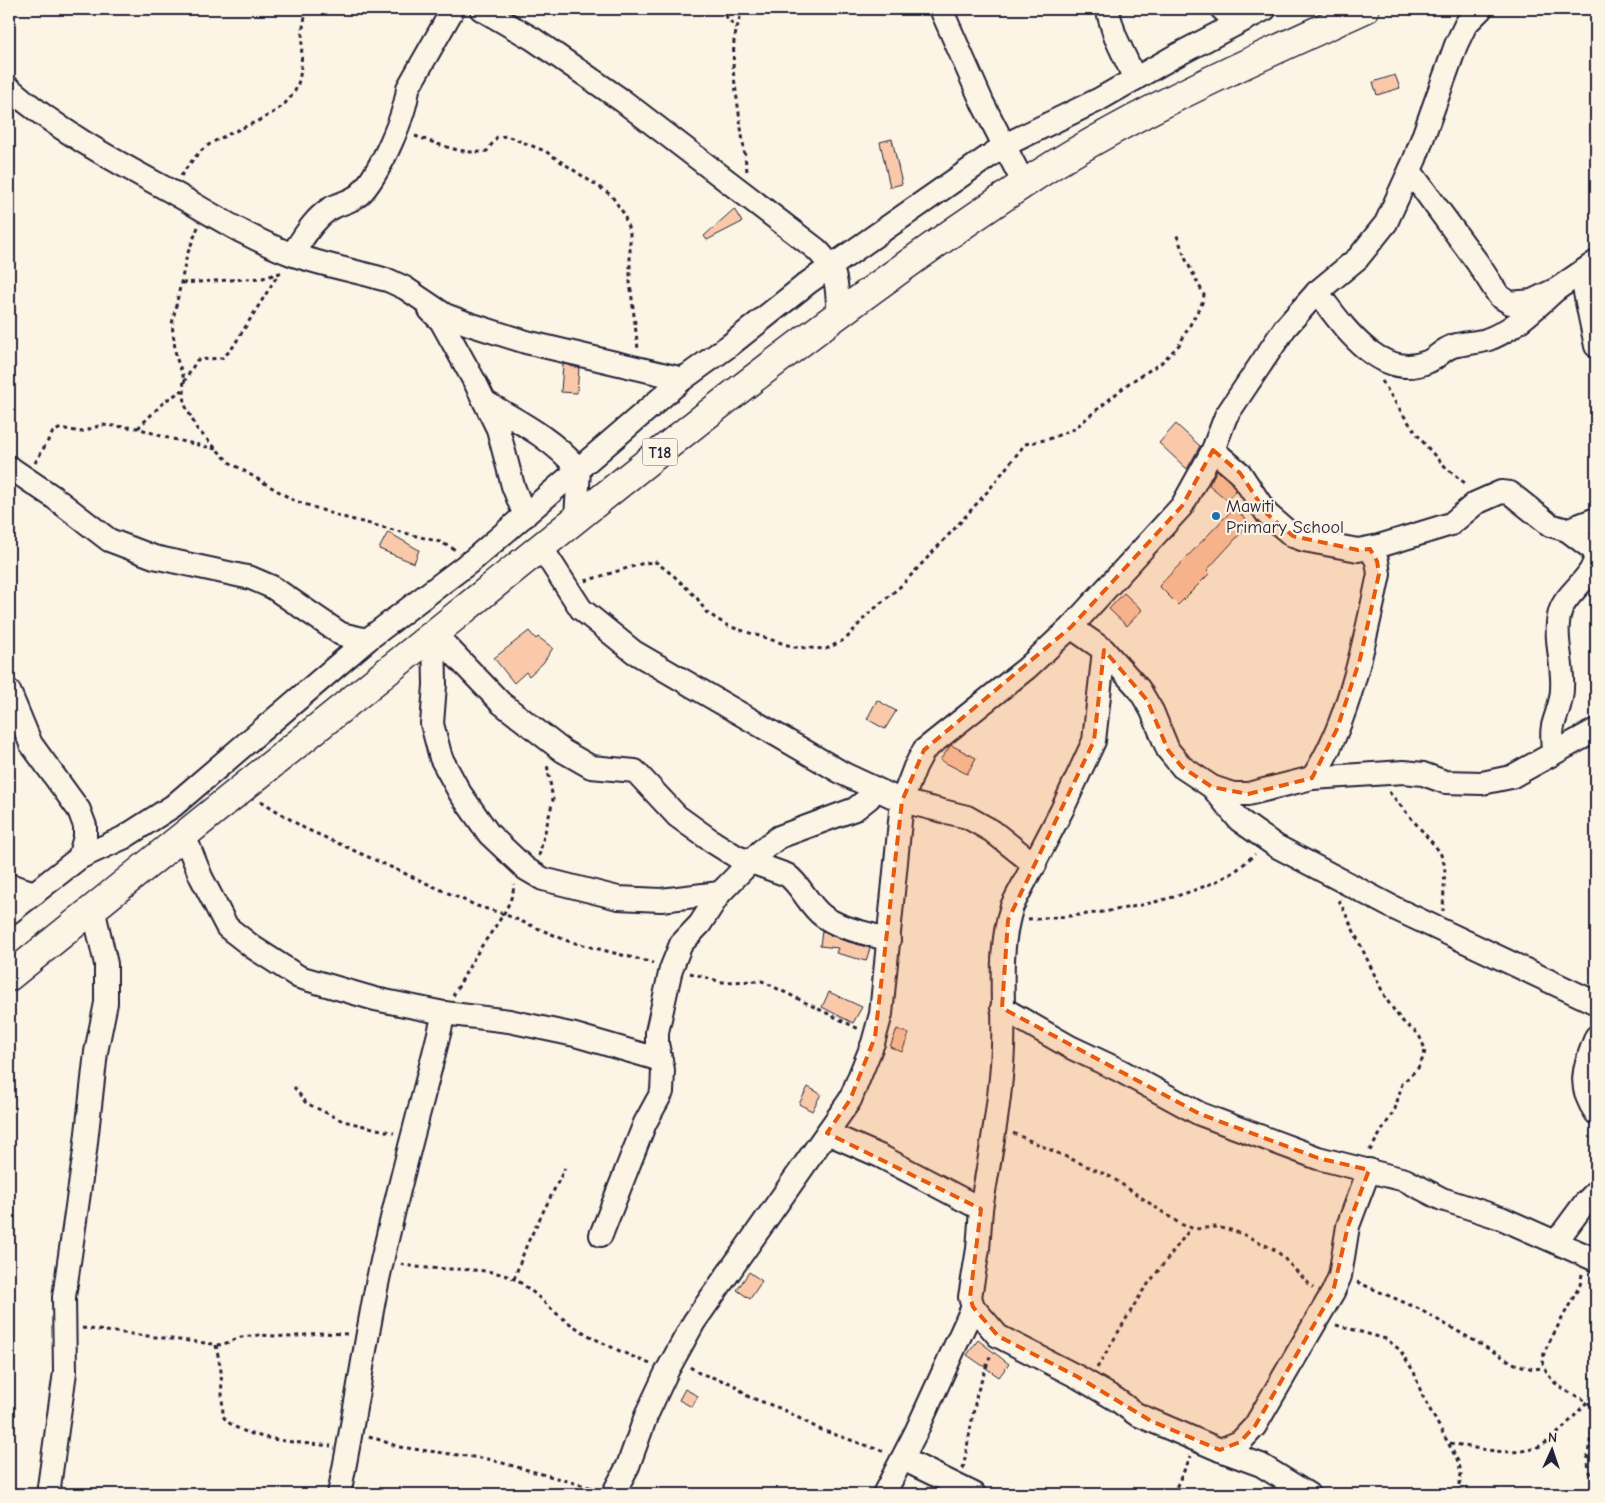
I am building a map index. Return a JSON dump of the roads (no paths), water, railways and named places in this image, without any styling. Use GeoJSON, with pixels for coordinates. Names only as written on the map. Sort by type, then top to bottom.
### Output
{"type":"FeatureCollection","features":[{"type":"Feature","properties":{"kind":"highway","name":"T18"},"geometry":{"type":"LineString","coordinates":[[9,976],[576,518],[839,314],[1024,184],[1128,122],[1244,65],[1365,9]]}},
{"type":"Feature","properties":{"kind":"street"},"geometry":{"type":"LineString","coordinates":[[287,266],[314,222],[328,209],[361,193],[397,130],[406,103],[408,88],[453,9]]}},
{"type":"Feature","properties":{"kind":"street"},"geometry":{"type":"LineString","coordinates":[[481,9],[533,39],[623,102],[680,143],[816,249],[832,266],[836,282],[839,314]]}},
{"type":"Feature","properties":{"kind":"street"},"geometry":{"type":"LineString","coordinates":[[942,9],[983,104],[1006,145],[1024,184]]}},
{"type":"Feature","properties":{"kind":"street"},"geometry":{"type":"LineString","coordinates":[[1107,9],[1114,36],[1135,79]]}},
{"type":"Feature","properties":{"kind":"street"},"geometry":{"type":"LineString","coordinates":[[9,913],[80,858],[123,838],[173,806],[367,640],[474,559],[683,379],[832,266],[1006,145],[1098,100],[1135,79],[1230,16],[1265,9]]}},
{"type":"Feature","properties":{"kind":"street"},"geometry":{"type":"LineString","coordinates":[[607,1492],[628,1466],[646,1416],[694,1322],[850,1100],[875,1037],[881,1014],[902,801],[915,767],[924,750],[1027,668],[1071,627],[1182,506],[1213,450],[1226,416],[1285,328],[1317,292],[1358,258],[1386,223],[1410,171],[1456,46],[1466,24],[1481,9]]}},
{"type":"Feature","properties":{"kind":"street"},"geometry":{"type":"LineString","coordinates":[[9,88],[31,108],[63,130],[231,227],[287,266],[390,281],[405,288],[422,302],[441,321],[498,429],[513,486],[525,516]]}},
{"type":"Feature","properties":{"kind":"street"},"geometry":{"type":"LineString","coordinates":[[1410,171],[1477,262],[1499,296],[1510,303],[1532,301],[1557,289]]}},
{"type":"Feature","properties":{"kind":"street"},"geometry":{"type":"LineString","coordinates":[[1317,292],[1368,351],[1382,360],[1403,365],[1427,363],[1451,346],[1487,340],[1504,332],[1557,289],[1588,267],[1596,346]]}},
{"type":"Feature","properties":{"kind":"street"},"geometry":{"type":"LineString","coordinates":[[422,302],[445,316],[526,342],[683,379]]}},
{"type":"Feature","properties":{"kind":"street"},"geometry":{"type":"LineString","coordinates":[[485,402],[534,429],[566,455],[579,470],[576,518]]}},
{"type":"Feature","properties":{"kind":"street"},"geometry":{"type":"LineString","coordinates":[[1213,450],[1240,473],[1267,514],[1293,536],[1304,540],[1358,550],[1370,548],[1451,524],[1476,503],[1497,492],[1510,493],[1550,525],[1567,530],[1595,551],[1595,557],[1587,573],[1565,600],[1560,612],[1558,627],[1562,692],[1552,728],[1553,753]]}},
{"type":"Feature","properties":{"kind":"street"},"geometry":{"type":"LineString","coordinates":[[18,473],[109,540],[154,556],[251,578],[272,587],[342,634],[367,640]]}},
{"type":"Feature","properties":{"kind":"street"},"geometry":{"type":"LineString","coordinates":[[1567,530],[1574,529],[1596,519]]}},
{"type":"Feature","properties":{"kind":"street"},"geometry":{"type":"LineString","coordinates":[[541,547],[581,609],[634,652],[874,790],[902,801],[967,817],[1004,839],[1035,865]]}},
{"type":"Feature","properties":{"kind":"street"},"geometry":{"type":"LineString","coordinates":[[1312,778],[1324,762],[1337,729],[1362,649],[1378,574],[1377,561],[1370,548]]}},
{"type":"Feature","properties":{"kind":"street"},"geometry":{"type":"LineString","coordinates":[[1071,627],[1104,650],[1147,700],[1168,750],[1182,767],[1212,787],[1232,794],[1248,794],[1312,778],[1377,776],[1404,772],[1424,774],[1445,782],[1482,783],[1511,777],[1596,730]]}},
{"type":"Feature","properties":{"kind":"street"},"geometry":{"type":"LineString","coordinates":[[434,633],[501,703],[583,764],[635,771],[677,816],[713,842],[750,862],[787,875],[794,880],[809,902],[823,916],[889,940]]}},
{"type":"Feature","properties":{"kind":"street"},"geometry":{"type":"LineString","coordinates":[[434,633],[435,685],[432,724],[441,758],[460,793],[490,834],[514,858],[534,876],[618,898],[660,900],[720,893]]}},
{"type":"Feature","properties":{"kind":"street"},"geometry":{"type":"LineString","coordinates":[[1104,650],[1094,741],[1035,865],[1012,906],[1008,920],[1002,967],[1003,1045],[997,1120],[981,1209],[978,1249],[970,1287],[973,1307],[998,1336],[1089,1384],[1117,1400],[1136,1414],[1220,1450],[1261,1465],[1308,1494]]}},
{"type":"Feature","properties":{"kind":"street"},"geometry":{"type":"LineString","coordinates":[[9,691],[31,744],[79,810],[85,832],[80,858]]}},
{"type":"Feature","properties":{"kind":"street"},"geometry":{"type":"LineString","coordinates":[[1212,787],[1239,820],[1269,842],[1327,875],[1443,932],[1596,1003]]}},
{"type":"Feature","properties":{"kind":"street"},"geometry":{"type":"LineString","coordinates":[[601,1235],[617,1200],[645,1123],[662,1092],[664,1078],[657,1044],[657,1032],[672,966],[681,944],[700,924],[720,893],[750,862],[779,837],[855,810],[869,798],[874,790]]}},
{"type":"Feature","properties":{"kind":"street"},"geometry":{"type":"LineString","coordinates":[[184,835],[201,877],[227,927],[254,948],[299,977],[374,999],[444,1013],[509,1021],[576,1035],[661,1060]]}},
{"type":"Feature","properties":{"kind":"street"},"geometry":{"type":"LineString","coordinates":[[9,885],[35,893]]}},
{"type":"Feature","properties":{"kind":"street"},"geometry":{"type":"LineString","coordinates":[[48,1494],[65,1372],[64,1297],[85,1151],[96,1052],[107,996],[106,964],[93,908]]}},
{"type":"Feature","properties":{"kind":"street"},"geometry":{"type":"LineString","coordinates":[[1002,1008],[1070,1048],[1119,1070],[1200,1114],[1318,1158],[1405,1180],[1442,1199],[1501,1218],[1590,1258]]}},
{"type":"Feature","properties":{"kind":"street"},"geometry":{"type":"LineString","coordinates":[[339,1494],[383,1258],[444,1013]]}},
{"type":"Feature","properties":{"kind":"street"},"geometry":{"type":"LineString","coordinates":[[1596,1037],[1585,1068],[1584,1083],[1586,1097],[1596,1113]]}},
{"type":"Feature","properties":{"kind":"street"},"geometry":{"type":"LineString","coordinates":[[827,1133],[880,1156],[981,1209]]}},
{"type":"Feature","properties":{"kind":"street"},"geometry":{"type":"LineString","coordinates":[[1220,1450],[1240,1442],[1255,1426],[1321,1314],[1340,1276],[1348,1226],[1365,1169]]}},
{"type":"Feature","properties":{"kind":"street"},"geometry":{"type":"LineString","coordinates":[[1556,1242],[1584,1204],[1596,1192]]}},
{"type":"Feature","properties":{"kind":"street"},"geometry":{"type":"LineString","coordinates":[[884,1494],[903,1459],[973,1307]]}},
{"type":"Feature","properties":{"kind":"street"},"geometry":{"type":"LineString","coordinates":[[903,1459],[966,1490]]}},
{"type":"Feature","properties":{"kind":"place","name":"Mawiti Primary School"},"geometry":{"type":"Point","coordinates":[1216,516]}}]}
